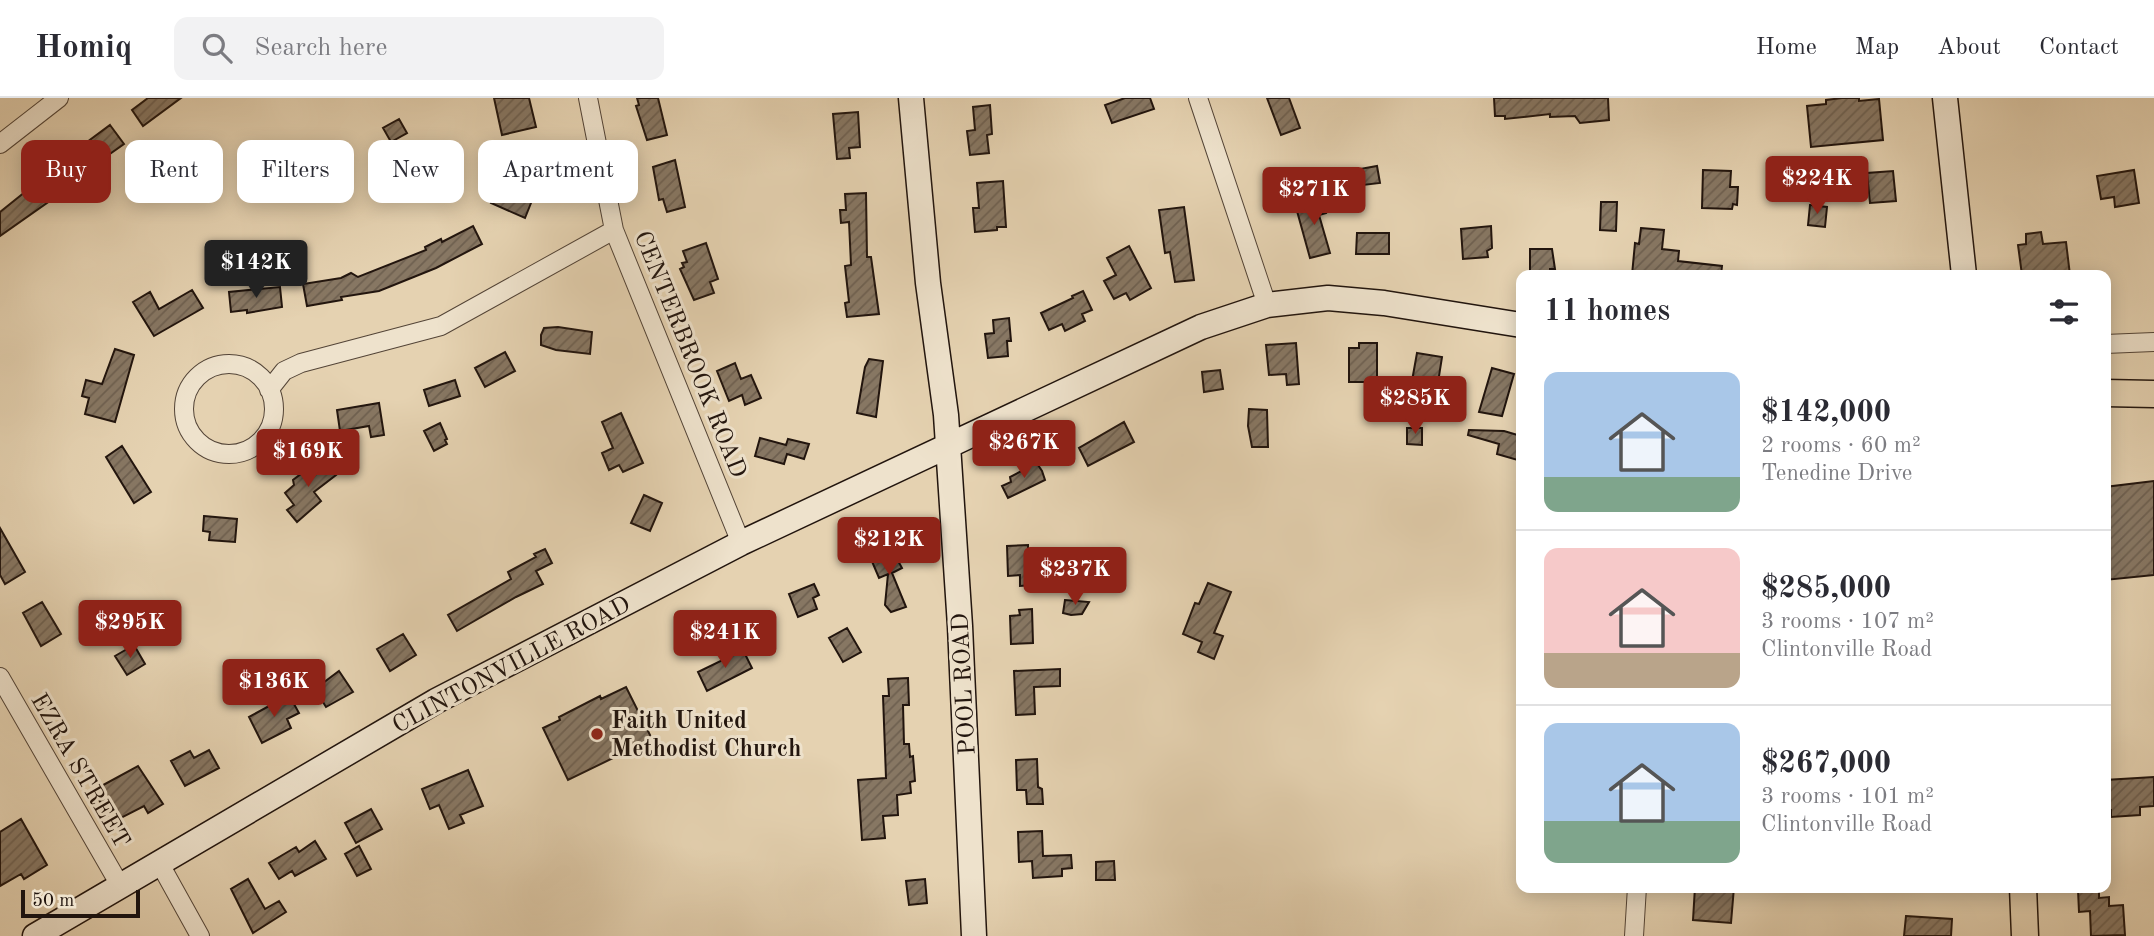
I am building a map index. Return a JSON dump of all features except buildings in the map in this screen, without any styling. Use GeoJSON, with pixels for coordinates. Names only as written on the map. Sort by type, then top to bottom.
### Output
{"type":"FeatureCollection","features":[{"type":"Feature","properties":{"kind":"main road","name":"POOL ROAD"},"geometry":{"type":"LineString","coordinates":[[911,98],[928,283],[946,415],[960,625],[974,936]]}},
{"type":"Feature","properties":{"kind":"main road"},"geometry":{"type":"LineString","coordinates":[[1945,98],[1963,270]]}},
{"type":"Feature","properties":{"kind":"main road","name":"CLINTONVILLE ROAD"},"geometry":{"type":"LineString","coordinates":[[35,936],[436,701],[741,543],[1201,327],[1267,305],[1312,298],[1342,298],[1516,324]]}},
{"type":"Feature","properties":{"kind":"main road"},"geometry":{"type":"LineString","coordinates":[[2111,393],[2154,394]]}},
{"type":"Feature","properties":{"kind":"main road"},"geometry":{"type":"LineString","coordinates":[[2023,893],[2025,936]]}},
{"type":"Feature","properties":{"kind":"street"},"geometry":{"type":"LineString","coordinates":[[0,144],[59,98]]}},
{"type":"Feature","properties":{"kind":"street","name":"CENTERBROOK ROAD"},"geometry":{"type":"LineString","coordinates":[[588,98],[614,230],[741,543]]}},
{"type":"Feature","properties":{"kind":"street"},"geometry":{"type":"LineString","coordinates":[[1198,98],[1267,305]]}},
{"type":"Feature","properties":{"kind":"street"},"geometry":{"type":"LineString","coordinates":[[269,390],[284,371],[301,363],[441,326],[614,230]]}},
{"type":"Feature","properties":{"kind":"street"},"geometry":{"type":"LineString","coordinates":[[2111,344],[2154,342]]}},
{"type":"Feature","properties":{"kind":"street"},"geometry":{"type":"LineString","coordinates":[[222,365],[245,367],[263,380],[269,390],[273,403],[273,418],[268,431],[259,442],[247,450],[234,454],[206,448],[195,440],[188,428],[184,414],[187,392],[193,382],[211,368],[222,365]]}},
{"type":"Feature","properties":{"kind":"street","name":"EZRA STREET"},"geometry":{"type":"LineString","coordinates":[[0,677],[121,887]]}},
{"type":"Feature","properties":{"kind":"street"},"geometry":{"type":"LineString","coordinates":[[160,864],[200,936]]}},
{"type":"Feature","properties":{"kind":"street"},"geometry":{"type":"LineString","coordinates":[[1634,936],[1637,893]]}},
{"type":"Feature","properties":{"kind":"place","name":"Faith United Methodist Church"},"geometry":{"type":"Point","coordinates":[597,734]}}]}
